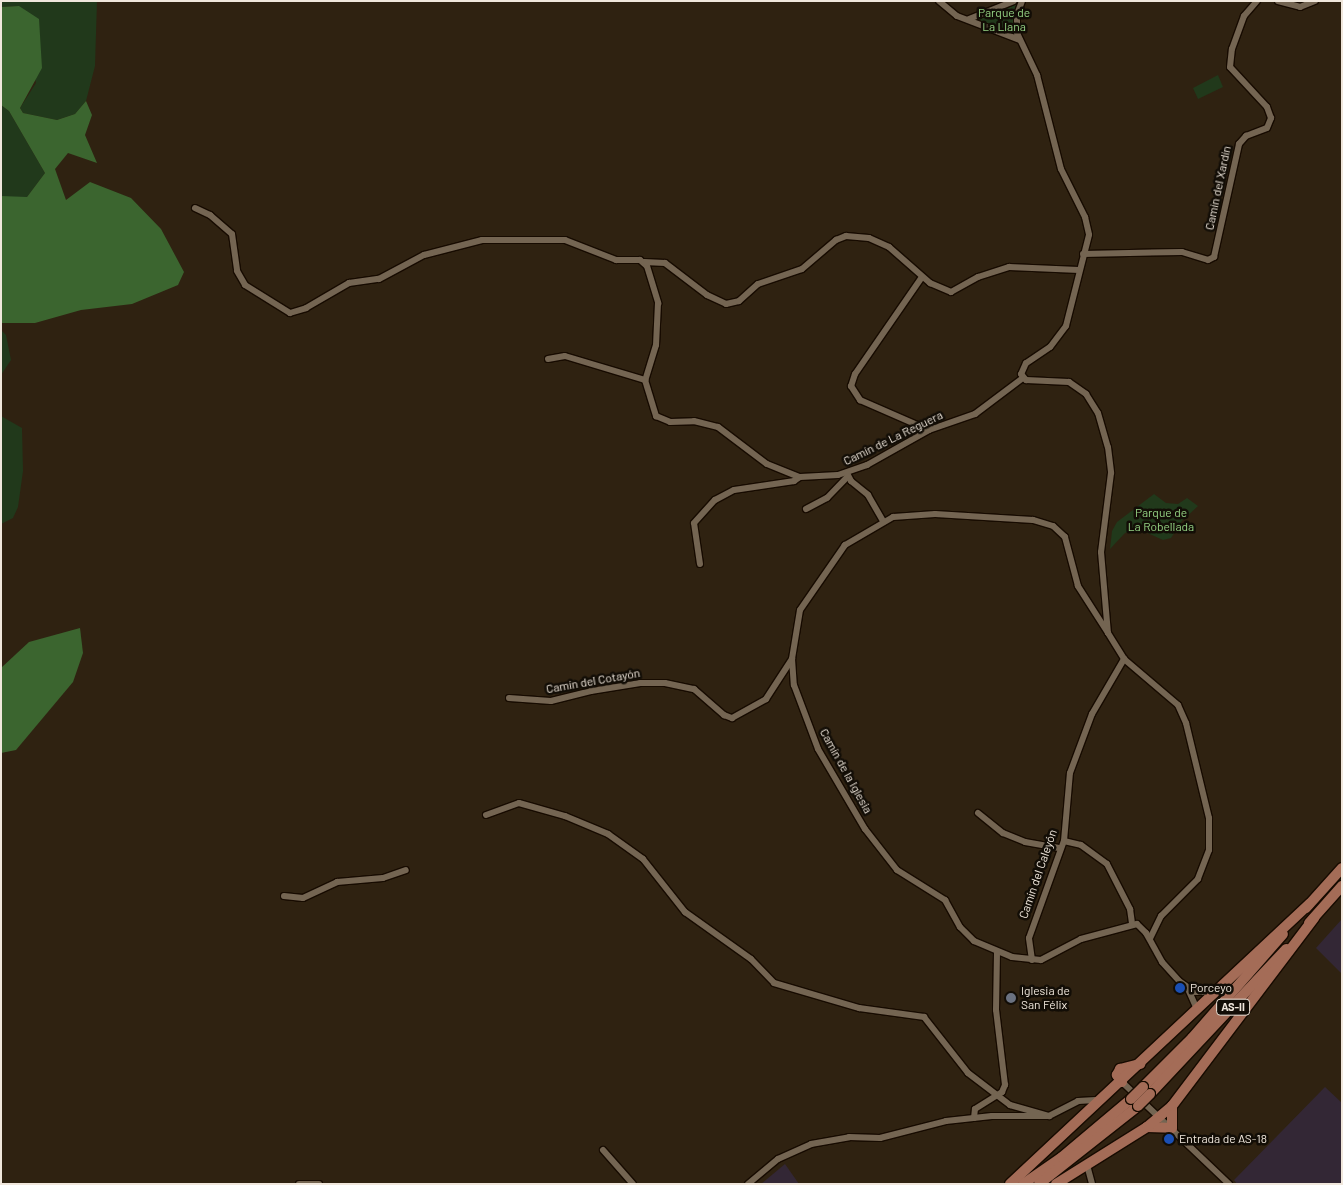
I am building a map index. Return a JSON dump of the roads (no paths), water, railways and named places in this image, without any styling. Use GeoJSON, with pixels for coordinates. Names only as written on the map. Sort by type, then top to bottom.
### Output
{"type":"FeatureCollection","features":[{"type":"Feature","properties":{"kind":"highway","name":"AS-II"},"geometry":{"type":"LineString","coordinates":[[1146,1091],[1342,868]]}},
{"type":"Feature","properties":{"kind":"highway","name":"AS-II"},"geometry":{"type":"LineString","coordinates":[[1038,1184],[1146,1091],[1314,918],[1342,886]]}},
{"type":"Feature","properties":{"kind":"highway"},"geometry":{"type":"LineString","coordinates":[[1010,1184],[1122,1082],[1117,1075],[1120,1069],[1141,1064],[1179,1028],[1200,1004],[1309,904]]}},
{"type":"Feature","properties":{"kind":"highway"},"geometry":{"type":"LineString","coordinates":[[1056,1184],[1146,1127],[1158,1114],[1172,1106],[1314,918]]}},
{"type":"Feature","properties":{"kind":"highway","name":"AS-II"},"geometry":{"type":"LineString","coordinates":[[1023,1184],[1134,1102]]}},
{"type":"Feature","properties":{"kind":"highway"},"geometry":{"type":"LineString","coordinates":[[1146,1127],[1172,1128],[1172,1106]]}},
{"type":"Feature","properties":{"kind":"street"},"geometry":{"type":"LineString","coordinates":[[939,1],[957,16],[1020,40]]}},
{"type":"Feature","properties":{"kind":"street"},"geometry":{"type":"LineString","coordinates":[[969,19],[1014,1]]}},
{"type":"Feature","properties":{"kind":"street"},"geometry":{"type":"LineString","coordinates":[[1022,1],[1016,25],[1020,40],[1039,82],[1061,169],[1088,224],[1089,235],[1066,326],[1050,346],[1026,363],[1022,370],[1022,378],[1059,380],[1078,387],[1090,400],[1104,429],[1111,473],[1101,552],[1108,633]]}},
{"type":"Feature","properties":{"kind":"street","name":"Camín del Xardín"},"geometry":{"type":"LineString","coordinates":[[1083,254],[1182,252],[1208,260],[1214,258],[1239,144],[1246,136],[1267,128],[1271,118],[1267,107],[1230,67],[1232,49],[1244,16],[1257,1]]}},
{"type":"Feature","properties":{"kind":"street"},"geometry":{"type":"LineString","coordinates":[[1278,1],[1300,7],[1315,1]]}},
{"type":"Feature","properties":{"kind":"street"},"geometry":{"type":"LineString","coordinates":[[195,208],[210,216],[232,234],[237,271],[251,290],[290,313],[314,303],[349,283],[379,279],[424,255],[482,240],[565,240],[616,260],[665,263],[718,302],[731,304],[758,284],[802,269],[836,240],[852,236],[869,238],[889,247],[922,277],[951,292],[978,277],[1009,267],[1079,270]]}},
{"type":"Feature","properties":{"kind":"street"},"geometry":{"type":"LineString","coordinates":[[548,359],[565,356],[645,380],[659,322],[656,293],[644,262]]}},
{"type":"Feature","properties":{"kind":"street"},"geometry":{"type":"LineString","coordinates":[[922,277],[855,374],[851,386],[860,400],[929,430]]}},
{"type":"Feature","properties":{"kind":"street","name":"Camín de La Reguera"},"geometry":{"type":"LineString","coordinates":[[645,380],[656,416],[670,422],[694,421],[718,427],[767,464],[800,476],[848,475],[929,430],[975,414],[1022,378]]}},
{"type":"Feature","properties":{"kind":"street"},"geometry":{"type":"LineString","coordinates":[[806,509],[827,498],[848,475],[868,495],[883,521]]}},
{"type":"Feature","properties":{"kind":"street"},"geometry":{"type":"LineString","coordinates":[[700,564],[694,523],[715,500],[734,490],[794,481],[800,476]]}},
{"type":"Feature","properties":{"kind":"street","name":"Camín de la Iglesia"},"geometry":{"type":"LineString","coordinates":[[1032,960],[997,952],[966,935],[945,900],[897,870],[866,829],[815,741],[794,685],[792,659],[800,610],[845,545],[883,521],[935,514],[1033,520],[1053,526],[1065,537],[1078,586],[1124,659]]}},
{"type":"Feature","properties":{"kind":"street","name":"Camín del Cotayón"},"geometry":{"type":"LineString","coordinates":[[509,698],[551,701],[591,691],[640,683],[665,683],[694,689],[724,715],[732,718],[766,699],[792,659]]}},
{"type":"Feature","properties":{"kind":"street"},"geometry":{"type":"LineString","coordinates":[[1124,659],[1172,697],[1182,714],[1210,828],[1209,850],[1198,879],[1161,916],[1150,939]]}},
{"type":"Feature","properties":{"kind":"street","name":"Camín del Caleyón"},"geometry":{"type":"LineString","coordinates":[[1032,960],[1029,938],[1064,841],[1070,772],[1092,714],[1124,659]]}},
{"type":"Feature","properties":{"kind":"street"},"geometry":{"type":"LineString","coordinates":[[486,815],[519,803],[565,816],[608,834],[643,859],[685,912],[751,959],[767,978],[808,994],[859,1008],[924,1017],[968,1073],[1015,1107],[1049,1116]]}},
{"type":"Feature","properties":{"kind":"street"},"geometry":{"type":"LineString","coordinates":[[978,813],[1003,833],[1025,842],[1060,848]]}},
{"type":"Feature","properties":{"kind":"street"},"geometry":{"type":"LineString","coordinates":[[1064,841],[1081,845],[1107,864],[1130,909],[1132,924]]}},
{"type":"Feature","properties":{"kind":"street"},"geometry":{"type":"LineString","coordinates":[[284,896],[303,898],[337,882],[383,878],[406,870]]}},
{"type":"Feature","properties":{"kind":"street"},"geometry":{"type":"LineString","coordinates":[[1032,960],[1046,958],[1080,939],[1132,924],[1142,928],[1162,962],[1188,988],[1200,1004]]}},
{"type":"Feature","properties":{"kind":"street"},"geometry":{"type":"LineString","coordinates":[[974,1118],[975,1109],[1004,1089],[1005,1072],[996,1010],[997,952]]}},
{"type":"Feature","properties":{"kind":"street"},"geometry":{"type":"LineString","coordinates":[[1188,988],[1200,1004]]}},
{"type":"Feature","properties":{"kind":"street"},"geometry":{"type":"LineString","coordinates":[[1122,1082],[1158,1114],[1229,1184]]}},
{"type":"Feature","properties":{"kind":"street"},"geometry":{"type":"LineString","coordinates":[[748,1184],[778,1159],[811,1144],[849,1137],[880,1138],[926,1124],[974,1118],[1049,1116],[1082,1100],[1104,1099]]}},
{"type":"Feature","properties":{"kind":"street"},"geometry":{"type":"LineString","coordinates":[[1068,1108],[1083,1104],[1095,1108]]}},
{"type":"Feature","properties":{"kind":"street"},"geometry":{"type":"LineString","coordinates":[[604,1150],[633,1184]]}},
{"type":"Feature","properties":{"kind":"street"},"geometry":{"type":"LineString","coordinates":[[1087,1165],[1092,1184]]}},
{"type":"Feature","properties":{"kind":"street"},"geometry":{"type":"LineString","coordinates":[[299,1184],[319,1184]]}},
{"type":"Feature","properties":{"kind":"place","name":"Porceyo"},"geometry":{"type":"Point","coordinates":[1180,988]}},
{"type":"Feature","properties":{"kind":"place","name":"Iglesia de San Félix"},"geometry":{"type":"Point","coordinates":[1011,998]}},
{"type":"Feature","properties":{"kind":"place","name":"Entrada de AS-18"},"geometry":{"type":"Point","coordinates":[1169,1139]}},
{"type":"Feature","properties":{"kind":"park label","name":"Parque de La Llana"},"geometry":{"type":"Point","coordinates":[1004,20]}},
{"type":"Feature","properties":{"kind":"park label","name":"Parque de La Robellada"},"geometry":{"type":"Point","coordinates":[1161,520]}}]}
